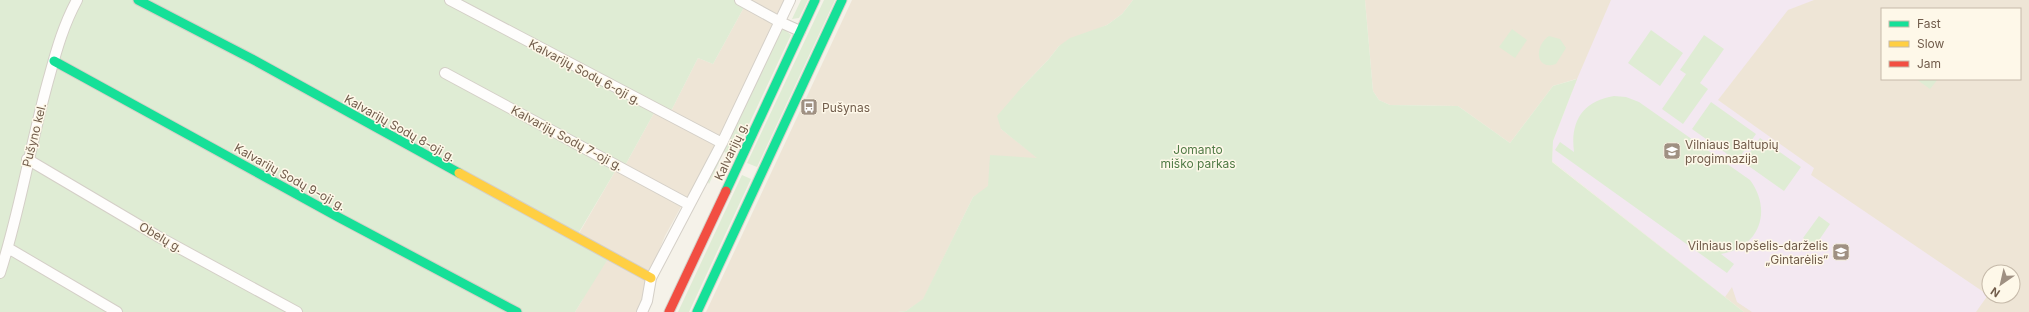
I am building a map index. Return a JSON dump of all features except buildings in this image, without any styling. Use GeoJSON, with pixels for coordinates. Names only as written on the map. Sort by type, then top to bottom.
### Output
{"type":"FeatureCollection","features":[{"type":"Feature","properties":{"kind":"street","name":"Pušyno kel."},"geometry":{"type":"LineString","coordinates":[[0,273],[8,248],[28,159],[61,31],[77,0]]}},
{"type":"Feature","properties":{"kind":"street","name":"Kalvarijų Sodų 8-oji g."},"geometry":{"type":"LineString","coordinates":[[138,0],[259,63],[651,278]]}},
{"type":"Feature","properties":{"kind":"street","name":"Kalvarijų Sodų 6-oji g."},"geometry":{"type":"LineString","coordinates":[[450,0],[722,143]]}},
{"type":"Feature","properties":{"kind":"street"},"geometry":{"type":"LineString","coordinates":[[740,0],[800,31]]}},
{"type":"Feature","properties":{"kind":"street"},"geometry":{"type":"LineString","coordinates":[[642,312],[647,301],[651,278],[688,204],[722,143],[790,0]]}},
{"type":"Feature","properties":{"kind":"street","name":"Kalvarijų g."},"geometry":{"type":"LineString","coordinates":[[669,312],[815,0]]}},
{"type":"Feature","properties":{"kind":"street"},"geometry":{"type":"LineString","coordinates":[[697,312],[842,0]]}},
{"type":"Feature","properties":{"kind":"street","name":"Kalvarijų Sodų 9-oji g."},"geometry":{"type":"LineString","coordinates":[[54,61],[338,217],[517,312]]}},
{"type":"Feature","properties":{"kind":"street","name":"Kalvarijų Sodų 7-oji g."},"geometry":{"type":"LineString","coordinates":[[445,73],[688,204]]}},
{"type":"Feature","properties":{"kind":"street","name":"Obelų g."},"geometry":{"type":"LineString","coordinates":[[28,159],[159,237],[297,312]]}},
{"type":"Feature","properties":{"kind":"street"},"geometry":{"type":"LineString","coordinates":[[8,248],[118,312]]}},
{"type":"Feature","properties":{"kind":"shaded area"},"geometry":{"type":"Polygon","coordinates":[[[748,0],[786,0],[693,192],[682,205],[665,236],[644,287],[645,301],[640,312],[575,312],[583,299],[578,235],[617,168],[622,171],[654,113],[667,119],[698,58],[713,64],[748,0]]]}},
{"type":"Feature","properties":{"kind":"shaded area"},"geometry":{"type":"Polygon","coordinates":[[[852,0],[1133,0],[1122,14],[1107,25],[1059,46],[1048,60],[1022,87],[1001,129],[1038,158],[973,197],[923,300],[906,311],[898,312],[706,312],[852,0]]]}},
{"type":"Feature","properties":{"kind":"shaded area"},"geometry":{"type":"Polygon","coordinates":[[[1365,0],[2029,0],[2029,312],[1744,312],[1552,161],[1576,79],[1553,86],[1510,143],[1458,106],[1390,105],[1379,100],[1373,91],[1365,0]]]}},
{"type":"Feature","properties":{"kind":"shaded area","name":"Vilniaus Baltupių progimnazija"},"geometry":{"type":"Polygon","coordinates":[[[1611,0],[1814,0],[1788,10],[1718,100],[1814,168],[1811,175],[1981,290],[1982,304],[1976,312],[1752,312],[1737,302],[1732,287],[1725,297],[1552,161],[1553,141],[1577,79],[1611,0]]]}},
{"type":"Feature","properties":{"kind":"green space"},"geometry":{"type":"Polygon","coordinates":[[[0,0],[748,0],[713,64],[698,58],[667,119],[654,113],[622,171],[617,168],[578,234],[611,254],[575,312],[0,312],[0,0]]]}},
{"type":"Feature","properties":{"kind":"green space"},"geometry":{"type":"Polygon","coordinates":[[[801,0],[808,0],[799,18],[792,19],[801,0]]]}},
{"type":"Feature","properties":{"kind":"green space"},"geometry":{"type":"Polygon","coordinates":[[[824,0],[835,0],[757,167],[747,163],[824,0]]]}},
{"type":"Feature","properties":{"kind":"green space","name":"Jomanto miško parkas"},"geometry":{"type":"Polygon","coordinates":[[[1133,0],[1365,0],[1373,91],[1379,100],[1390,105],[1458,106],[1510,143],[1553,86],[1577,79],[1553,141],[1552,162],[1744,312],[898,312],[906,311],[923,299],[973,197],[988,186],[990,155],[1037,158],[1001,129],[997,116],[1059,46],[1070,38],[1107,25],[1122,14],[1133,0]]]}},
{"type":"Feature","properties":{"kind":"green space"},"geometry":{"type":"Polygon","coordinates":[[[784,29],[791,35],[734,156],[724,152],[709,184],[707,180],[779,31],[784,29]]]}},
{"type":"Feature","properties":{"kind":"green space"},"geometry":{"type":"Polygon","coordinates":[[[1512,29],[1527,40],[1515,58],[1499,47],[1512,29]]]}},
{"type":"Feature","properties":{"kind":"green space"},"geometry":{"type":"Polygon","coordinates":[[[1651,30],[1683,53],[1660,86],[1628,63],[1651,30]]]}},
{"type":"Feature","properties":{"kind":"green space"},"geometry":{"type":"Polygon","coordinates":[[[1704,35],[1724,49],[1700,83],[1708,89],[1683,124],[1662,109],[1686,74],[1680,70],[1704,35]]]}},
{"type":"Feature","properties":{"kind":"green space"},"geometry":{"type":"Polygon","coordinates":[[[1549,36],[1560,39],[1566,48],[1556,64],[1549,65],[1544,64],[1541,61],[1539,51],[1544,40],[1549,36]]]}},
{"type":"Feature","properties":{"kind":"green space"},"geometry":{"type":"Polygon","coordinates":[[[1917,80],[1937,80],[1930,89],[1917,80]]]}},
{"type":"Feature","properties":{"kind":"green space"},"geometry":{"type":"Polygon","coordinates":[[[1614,96],[1626,97],[1639,102],[1750,180],[1757,192],[1761,204],[1761,215],[1753,236],[1745,244],[1734,250],[1721,254],[1734,264],[1727,273],[1555,150],[1560,142],[1574,152],[1574,131],[1581,114],[1594,102],[1614,96]]]}},
{"type":"Feature","properties":{"kind":"green space"},"geometry":{"type":"Polygon","coordinates":[[[1711,102],[1756,134],[1737,161],[1692,129],[1711,102]]]}},
{"type":"Feature","properties":{"kind":"green space"},"geometry":{"type":"Polygon","coordinates":[[[1760,138],[1801,167],[1784,191],[1743,162],[1760,138]]]}},
{"type":"Feature","properties":{"kind":"green space"},"geometry":{"type":"Polygon","coordinates":[[[742,175],[751,179],[689,312],[678,312],[742,175]]]}},
{"type":"Feature","properties":{"kind":"green space"},"geometry":{"type":"Polygon","coordinates":[[[1819,216],[1830,224],[1815,246],[1803,238],[1819,216]]]}},
{"type":"Feature","properties":{"kind":"traffic: fast"},"geometry":{"type":"LineString","coordinates":[[138,0],[252,59],[459,173]]}},
{"type":"Feature","properties":{"kind":"traffic: fast"},"geometry":{"type":"LineString","coordinates":[[726,191],[815,0]]}},
{"type":"Feature","properties":{"kind":"traffic: fast"},"geometry":{"type":"LineString","coordinates":[[697,312],[842,0]]}},
{"type":"Feature","properties":{"kind":"traffic: fast"},"geometry":{"type":"LineString","coordinates":[[54,61],[338,217],[517,312]]}},
{"type":"Feature","properties":{"kind":"traffic: slow"},"geometry":{"type":"LineString","coordinates":[[459,173],[651,278]]}},
{"type":"Feature","properties":{"kind":"traffic: jam"},"geometry":{"type":"LineString","coordinates":[[669,312],[726,191]]}},
{"type":"Feature","properties":{"kind":"place","name":"Pušynas"},"geometry":{"type":"Point","coordinates":[809,107]}},
{"type":"Feature","properties":{"kind":"place","name":"Vilniaus Baltupių progimnazija"},"geometry":{"type":"Point","coordinates":[1672,151]}},
{"type":"Feature","properties":{"kind":"place","name":"Vilniaus lopšelis-darželis „Gintarėlis“"},"geometry":{"type":"Point","coordinates":[1841,252]}}]}
